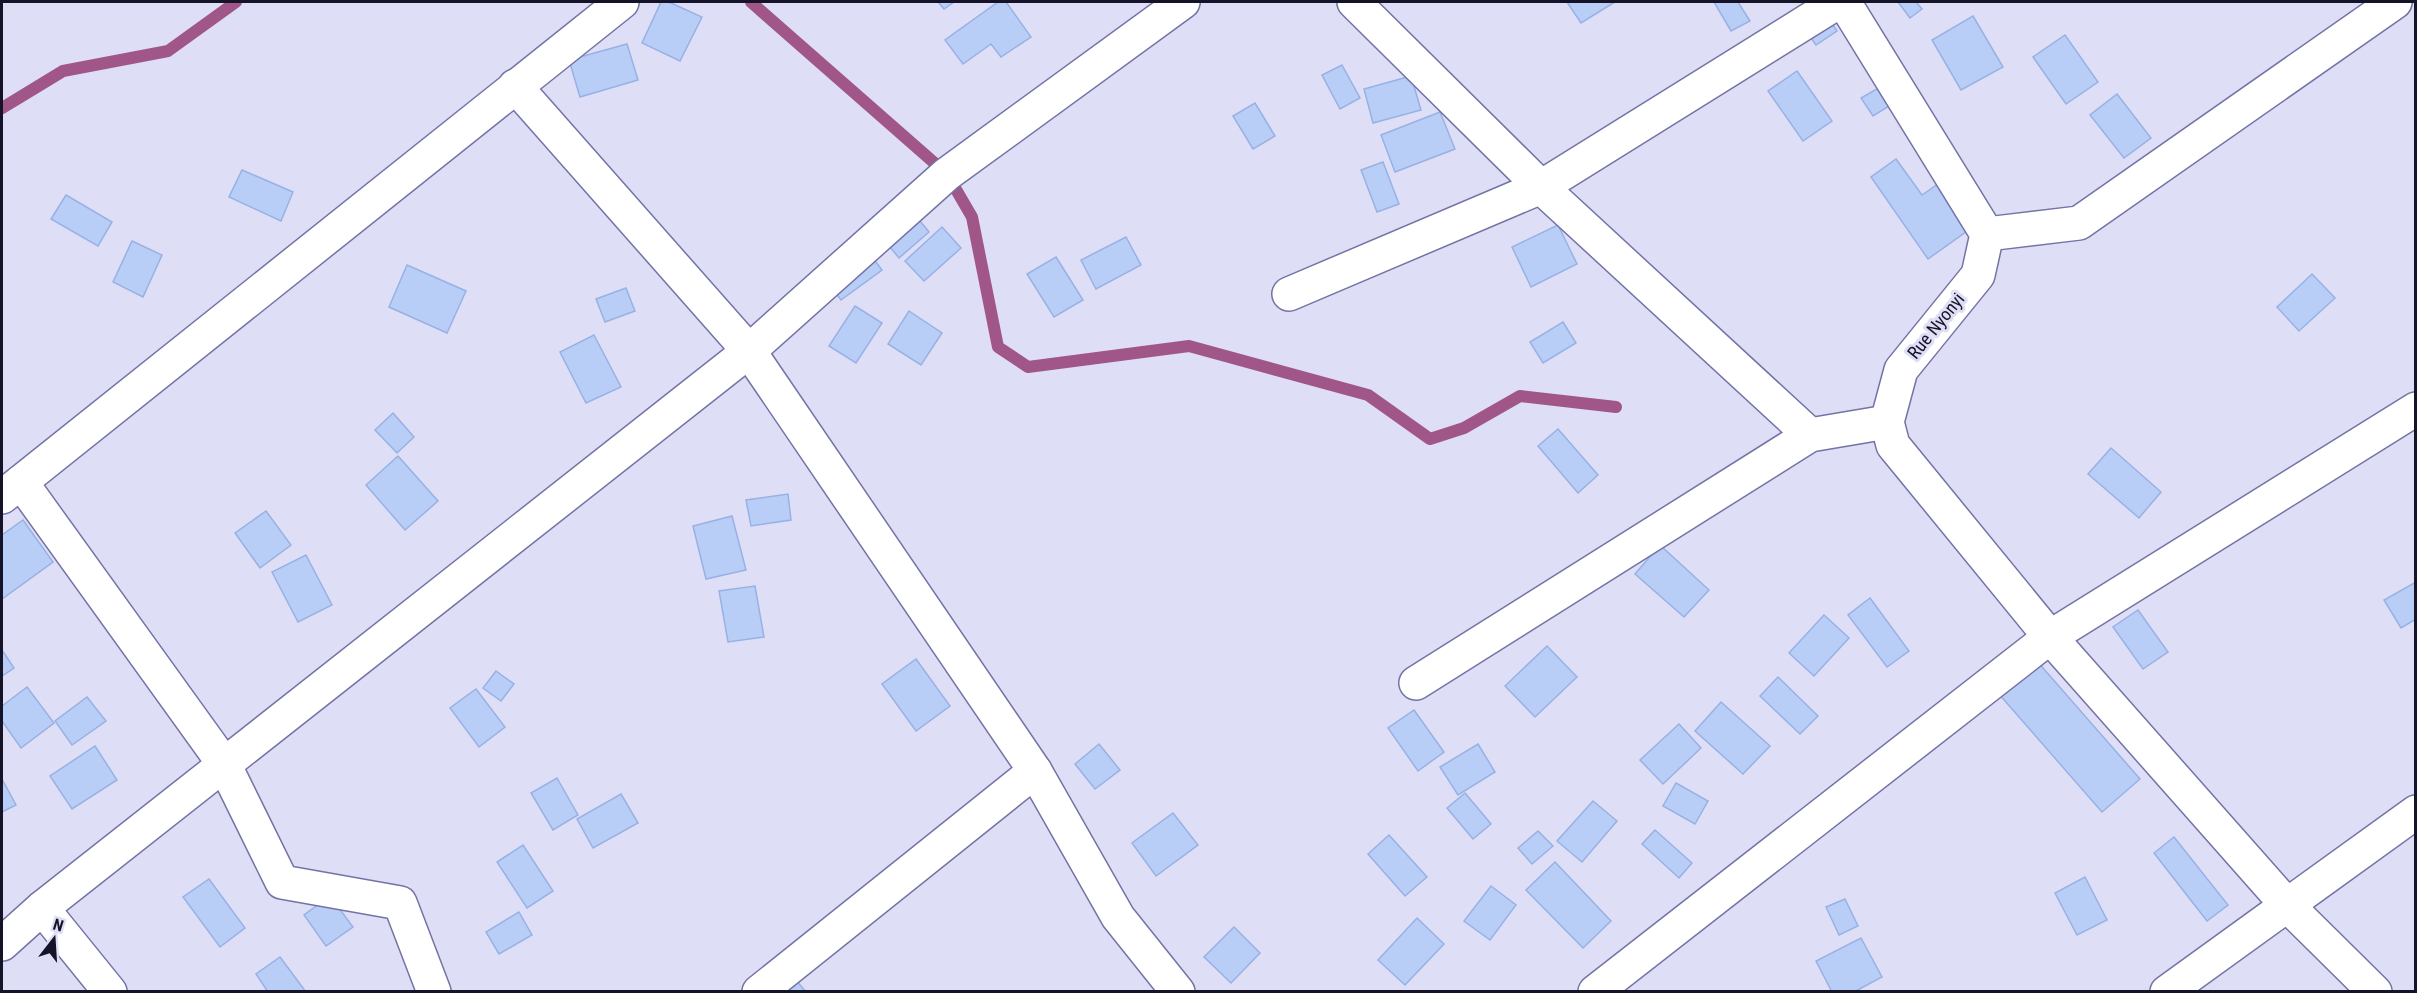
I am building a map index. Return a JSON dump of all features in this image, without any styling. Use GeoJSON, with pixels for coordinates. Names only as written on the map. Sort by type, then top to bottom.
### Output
{"type":"FeatureCollection","features":[{"type":"Feature","properties":{"kind":"street"},"geometry":{"type":"LineString","coordinates":[[434,992],[400,903],[282,882],[224,764],[11,490],[622,2]]}},
{"type":"Feature","properties":{"kind":"street"},"geometry":{"type":"LineString","coordinates":[[2,944],[42,908],[749,351],[947,174],[1183,2]]}},
{"type":"Feature","properties":{"kind":"street"},"geometry":{"type":"LineString","coordinates":[[1354,2],[1541,187],[1810,435]]}},
{"type":"Feature","properties":{"kind":"street"},"geometry":{"type":"LineString","coordinates":[[1289,294],[1541,187],[1838,2]]}},
{"type":"Feature","properties":{"kind":"street"},"geometry":{"type":"LineString","coordinates":[[1844,2],[1987,234],[2079,223],[2394,2]]}},
{"type":"Feature","properties":{"kind":"street"},"geometry":{"type":"LineString","coordinates":[[515,86],[749,351],[1035,771],[1118,917],[1178,992]]}},
{"type":"Feature","properties":{"kind":"street","name":"Rue Nyonyi"},"geometry":{"type":"LineString","coordinates":[[1887,422],[1901,370],[1978,274],[1987,234]]}},
{"type":"Feature","properties":{"kind":"street"},"geometry":{"type":"LineString","coordinates":[[1595,992],[2050,636],[2415,409]]}},
{"type":"Feature","properties":{"kind":"street"},"geometry":{"type":"LineString","coordinates":[[1416,683],[1810,435],[1887,422],[1893,445],[2050,636],[2287,905],[2375,992]]}},
{"type":"Feature","properties":{"kind":"street"},"geometry":{"type":"LineString","coordinates":[[759,992],[1035,771]]}},
{"type":"Feature","properties":{"kind":"street"},"geometry":{"type":"LineString","coordinates":[[2167,992],[2415,812]]}},
{"type":"Feature","properties":{"kind":"street"},"geometry":{"type":"LineString","coordinates":[[42,908],[110,992]]}},
{"type":"Feature","properties":{"kind":"building"},"geometry":{"type":"Polygon","coordinates":[[[661,2],[669,2],[702,17],[680,61],[642,43],[661,2]]]}},
{"type":"Feature","properties":{"kind":"building"},"geometry":{"type":"Polygon","coordinates":[[[938,2],[954,2],[944,9],[938,2]]]}},
{"type":"Feature","properties":{"kind":"building"},"geometry":{"type":"Polygon","coordinates":[[[998,2],[1006,2],[1031,37],[1001,57],[991,44],[963,64],[945,40],[998,2]]]}},
{"type":"Feature","properties":{"kind":"building"},"geometry":{"type":"Polygon","coordinates":[[[1567,2],[1615,2],[1581,23],[1567,2]]]}},
{"type":"Feature","properties":{"kind":"building"},"geometry":{"type":"Polygon","coordinates":[[[1714,2],[1738,2],[1750,21],[1731,31],[1714,2]]]}},
{"type":"Feature","properties":{"kind":"building"},"geometry":{"type":"Polygon","coordinates":[[[1898,2],[1916,2],[1922,9],[1910,18],[1898,2]]]}},
{"type":"Feature","properties":{"kind":"building"},"geometry":{"type":"Polygon","coordinates":[[[1827,16],[1837,31],[1816,45],[1806,31],[1827,16]]]}},
{"type":"Feature","properties":{"kind":"building"},"geometry":{"type":"Polygon","coordinates":[[[1973,16],[2003,67],[1961,90],[1932,40],[1973,16]]]}},
{"type":"Feature","properties":{"kind":"building"},"geometry":{"type":"Polygon","coordinates":[[[2065,35],[2098,82],[2066,104],[2033,57],[2065,35]]]}},
{"type":"Feature","properties":{"kind":"building"},"geometry":{"type":"Polygon","coordinates":[[[627,44],[638,80],[580,97],[569,60],[627,44]]]}},
{"type":"Feature","properties":{"kind":"building"},"geometry":{"type":"Polygon","coordinates":[[[1342,65],[1360,98],[1340,109],[1322,75],[1342,65]]]}},
{"type":"Feature","properties":{"kind":"building"},"geometry":{"type":"Polygon","coordinates":[[[1797,71],[1832,121],[1803,141],[1768,91],[1797,71]]]}},
{"type":"Feature","properties":{"kind":"building"},"geometry":{"type":"Polygon","coordinates":[[[1411,76],[1421,110],[1373,123],[1364,89],[1411,76]]]}},
{"type":"Feature","properties":{"kind":"building"},"geometry":{"type":"Polygon","coordinates":[[[1882,86],[1894,103],[1873,116],[1861,98],[1882,86]]]}},
{"type":"Feature","properties":{"kind":"building"},"geometry":{"type":"Polygon","coordinates":[[[2117,94],[2151,138],[2124,158],[2090,115],[2117,94]]]}},
{"type":"Feature","properties":{"kind":"building"},"geometry":{"type":"Polygon","coordinates":[[[1255,103],[1275,136],[1253,149],[1233,116],[1255,103]]]}},
{"type":"Feature","properties":{"kind":"building"},"geometry":{"type":"Polygon","coordinates":[[[1440,112],[1455,149],[1395,172],[1381,135],[1440,112]]]}},
{"type":"Feature","properties":{"kind":"building"},"geometry":{"type":"Polygon","coordinates":[[[1896,159],[1922,195],[1938,184],[1970,229],[1928,259],[1871,177],[1896,159]]]}},
{"type":"Feature","properties":{"kind":"building"},"geometry":{"type":"Polygon","coordinates":[[[1383,162],[1399,204],[1377,212],[1361,170],[1383,162]]]}},
{"type":"Feature","properties":{"kind":"building"},"geometry":{"type":"Polygon","coordinates":[[[242,170],[293,192],[281,221],[229,197],[242,170]]]}},
{"type":"Feature","properties":{"kind":"building"},"geometry":{"type":"Polygon","coordinates":[[[66,195],[112,222],[98,246],[51,219],[66,195]]]}},
{"type":"Feature","properties":{"kind":"building"},"geometry":{"type":"Polygon","coordinates":[[[911,210],[929,232],[899,258],[881,236],[911,210]]]}},
{"type":"Feature","properties":{"kind":"building"},"geometry":{"type":"Polygon","coordinates":[[[1558,225],[1577,264],[1531,287],[1512,247],[1558,225]]]}},
{"type":"Feature","properties":{"kind":"building"},"geometry":{"type":"Polygon","coordinates":[[[942,227],[961,248],[924,281],[905,261],[942,227]]]}},
{"type":"Feature","properties":{"kind":"building"},"geometry":{"type":"Polygon","coordinates":[[[1126,237],[1141,265],[1096,289],[1081,260],[1126,237]]]}},
{"type":"Feature","properties":{"kind":"building"},"geometry":{"type":"Polygon","coordinates":[[[132,241],[162,255],[143,297],[113,282],[132,241]]]}},
{"type":"Feature","properties":{"kind":"building"},"geometry":{"type":"Polygon","coordinates":[[[870,254],[882,270],[841,300],[829,284],[870,254]]]}},
{"type":"Feature","properties":{"kind":"building"},"geometry":{"type":"Polygon","coordinates":[[[1056,257],[1083,300],[1054,317],[1027,274],[1056,257]]]}},
{"type":"Feature","properties":{"kind":"building"},"geometry":{"type":"Polygon","coordinates":[[[407,265],[466,291],[447,333],[389,307],[407,265]]]}},
{"type":"Feature","properties":{"kind":"building"},"geometry":{"type":"Polygon","coordinates":[[[2312,274],[2335,298],[2299,331],[2277,307],[2312,274]]]}},
{"type":"Feature","properties":{"kind":"building"},"geometry":{"type":"Polygon","coordinates":[[[626,288],[635,311],[605,322],[596,299],[626,288]]]}},
{"type":"Feature","properties":{"kind":"building"},"geometry":{"type":"Polygon","coordinates":[[[855,306],[882,323],[856,363],[829,346],[855,306]]]}},
{"type":"Feature","properties":{"kind":"building"},"geometry":{"type":"Polygon","coordinates":[[[909,311],[942,333],[921,365],[888,344],[909,311]]]}},
{"type":"Feature","properties":{"kind":"building"},"geometry":{"type":"Polygon","coordinates":[[[1563,322],[1576,343],[1543,363],[1530,342],[1563,322]]]}},
{"type":"Feature","properties":{"kind":"building"},"geometry":{"type":"Polygon","coordinates":[[[594,335],[621,387],[586,403],[560,352],[594,335]]]}},
{"type":"Feature","properties":{"kind":"building"},"geometry":{"type":"Polygon","coordinates":[[[393,413],[414,437],[397,453],[375,430],[393,413]]]}},
{"type":"Feature","properties":{"kind":"building"},"geometry":{"type":"Polygon","coordinates":[[[1558,429],[1598,475],[1578,493],[1538,446],[1558,429]]]}},
{"type":"Feature","properties":{"kind":"building"},"geometry":{"type":"Polygon","coordinates":[[[2111,448],[2161,492],[2139,518],[2088,474],[2111,448]]]}},
{"type":"Feature","properties":{"kind":"building"},"geometry":{"type":"Polygon","coordinates":[[[398,456],[438,501],[405,530],[366,485],[398,456]]]}},
{"type":"Feature","properties":{"kind":"building"},"geometry":{"type":"Polygon","coordinates":[[[788,494],[791,520],[751,526],[746,500],[788,494]]]}},
{"type":"Feature","properties":{"kind":"building"},"geometry":{"type":"Polygon","coordinates":[[[266,511],[291,545],[260,568],[235,533],[266,511]]]}},
{"type":"Feature","properties":{"kind":"building"},"geometry":{"type":"Polygon","coordinates":[[[732,516],[746,570],[706,579],[693,526],[732,516]]]}},
{"type":"Feature","properties":{"kind":"building"},"geometry":{"type":"Polygon","coordinates":[[[23,520],[53,562],[2,599],[2,535],[23,520]]]}},
{"type":"Feature","properties":{"kind":"building"},"geometry":{"type":"Polygon","coordinates":[[[1660,545],[1709,590],[1684,617],[1635,574],[1660,545]]]}},
{"type":"Feature","properties":{"kind":"building"},"geometry":{"type":"Polygon","coordinates":[[[306,555],[332,605],[298,622],[272,572],[306,555]]]}},
{"type":"Feature","properties":{"kind":"building"},"geometry":{"type":"Polygon","coordinates":[[[2416,582],[2416,619],[2401,628],[2384,600],[2416,582]]]}},
{"type":"Feature","properties":{"kind":"building"},"geometry":{"type":"Polygon","coordinates":[[[755,586],[764,637],[728,642],[719,591],[755,586]]]}},
{"type":"Feature","properties":{"kind":"building"},"geometry":{"type":"Polygon","coordinates":[[[1870,598],[1909,651],[1887,667],[1848,615],[1870,598]]]}},
{"type":"Feature","properties":{"kind":"building"},"geometry":{"type":"Polygon","coordinates":[[[2138,610],[2168,652],[2143,669],[2113,627],[2138,610]]]}},
{"type":"Feature","properties":{"kind":"building"},"geometry":{"type":"Polygon","coordinates":[[[1824,615],[1849,638],[1814,676],[1789,653],[1824,615]]]}},
{"type":"Feature","properties":{"kind":"building"},"geometry":{"type":"Polygon","coordinates":[[[1547,646],[1577,677],[1535,717],[1505,686],[1547,646]]]}},
{"type":"Feature","properties":{"kind":"building"},"geometry":{"type":"Polygon","coordinates":[[[2,650],[14,668],[2,676],[2,650]]]}},
{"type":"Feature","properties":{"kind":"building"},"geometry":{"type":"Polygon","coordinates":[[[916,659],[950,706],[916,731],[882,684],[916,659]]]}},
{"type":"Feature","properties":{"kind":"building"},"geometry":{"type":"Polygon","coordinates":[[[2036,660],[2140,779],[2102,812],[1998,693],[2036,660]]]}},
{"type":"Feature","properties":{"kind":"building"},"geometry":{"type":"Polygon","coordinates":[[[496,671],[514,684],[501,701],[483,688],[496,671]]]}},
{"type":"Feature","properties":{"kind":"building"},"geometry":{"type":"Polygon","coordinates":[[[1778,677],[1818,716],[1800,734],[1760,696],[1778,677]]]}},
{"type":"Feature","properties":{"kind":"building"},"geometry":{"type":"Polygon","coordinates":[[[27,687],[54,723],[21,748],[2,721],[2,706],[27,687]]]}},
{"type":"Feature","properties":{"kind":"building"},"geometry":{"type":"Polygon","coordinates":[[[476,689],[505,727],[479,747],[450,708],[476,689]]]}},
{"type":"Feature","properties":{"kind":"building"},"geometry":{"type":"Polygon","coordinates":[[[87,697],[106,721],[72,745],[55,721],[87,697]]]}},
{"type":"Feature","properties":{"kind":"building"},"geometry":{"type":"Polygon","coordinates":[[[1721,702],[1770,746],[1743,774],[1695,731],[1721,702]]]}},
{"type":"Feature","properties":{"kind":"building"},"geometry":{"type":"Polygon","coordinates":[[[1414,710],[1444,752],[1418,771],[1388,728],[1414,710]]]}},
{"type":"Feature","properties":{"kind":"building"},"geometry":{"type":"Polygon","coordinates":[[[1679,724],[1701,748],[1663,784],[1640,760],[1679,724]]]}},
{"type":"Feature","properties":{"kind":"building"},"geometry":{"type":"Polygon","coordinates":[[[1099,744],[1120,770],[1095,789],[1075,764],[1099,744]]]}},
{"type":"Feature","properties":{"kind":"building"},"geometry":{"type":"Polygon","coordinates":[[[1478,744],[1495,772],[1458,795],[1440,767],[1478,744]]]}},
{"type":"Feature","properties":{"kind":"building"},"geometry":{"type":"Polygon","coordinates":[[[95,746],[117,780],[72,809],[50,776],[95,746]]]}},
{"type":"Feature","properties":{"kind":"building"},"geometry":{"type":"Polygon","coordinates":[[[557,778],[578,815],[553,830],[531,793],[557,778]]]}},
{"type":"Feature","properties":{"kind":"building"},"geometry":{"type":"Polygon","coordinates":[[[2,779],[16,805],[2,812],[2,779]]]}},
{"type":"Feature","properties":{"kind":"building"},"geometry":{"type":"Polygon","coordinates":[[[1676,783],[1708,801],[1695,824],[1663,806],[1676,783]]]}},
{"type":"Feature","properties":{"kind":"building"},"geometry":{"type":"Polygon","coordinates":[[[1465,793],[1491,824],[1473,839],[1447,808],[1465,793]]]}},
{"type":"Feature","properties":{"kind":"building"},"geometry":{"type":"Polygon","coordinates":[[[621,794],[638,823],[593,848],[577,819],[621,794]]]}},
{"type":"Feature","properties":{"kind":"building"},"geometry":{"type":"Polygon","coordinates":[[[1593,801],[1617,821],[1582,862],[1557,841],[1593,801]]]}},
{"type":"Feature","properties":{"kind":"building"},"geometry":{"type":"Polygon","coordinates":[[[1173,813],[1198,845],[1156,876],[1132,843],[1173,813]]]}},
{"type":"Feature","properties":{"kind":"building"},"geometry":{"type":"Polygon","coordinates":[[[1655,830],[1692,863],[1679,878],[1642,844],[1655,830]]]}},
{"type":"Feature","properties":{"kind":"building"},"geometry":{"type":"Polygon","coordinates":[[[1538,831],[1553,846],[1532,864],[1518,848],[1538,831]]]}},
{"type":"Feature","properties":{"kind":"building"},"geometry":{"type":"Polygon","coordinates":[[[1389,835],[1427,877],[1405,896],[1368,854],[1389,835]]]}},
{"type":"Feature","properties":{"kind":"building"},"geometry":{"type":"Polygon","coordinates":[[[2174,837],[2228,905],[2207,921],[2154,853],[2174,837]]]}},
{"type":"Feature","properties":{"kind":"building"},"geometry":{"type":"Polygon","coordinates":[[[523,845],[553,891],[527,908],[497,862],[523,845]]]}},
{"type":"Feature","properties":{"kind":"building"},"geometry":{"type":"Polygon","coordinates":[[[1555,862],[1611,921],[1583,948],[1526,890],[1555,862]]]}},
{"type":"Feature","properties":{"kind":"building"},"geometry":{"type":"Polygon","coordinates":[[[2085,877],[2107,920],[2077,935],[2055,893],[2085,877]]]}},
{"type":"Feature","properties":{"kind":"building"},"geometry":{"type":"Polygon","coordinates":[[[209,879],[245,928],[220,947],[183,897],[209,879]]]}},
{"type":"Feature","properties":{"kind":"building"},"geometry":{"type":"Polygon","coordinates":[[[1491,886],[1516,905],[1490,940],[1464,921],[1491,886]]]}},
{"type":"Feature","properties":{"kind":"building"},"geometry":{"type":"Polygon","coordinates":[[[330,896],[353,927],[326,946],[304,915],[330,896]]]}},
{"type":"Feature","properties":{"kind":"building"},"geometry":{"type":"Polygon","coordinates":[[[1845,899],[1858,926],[1839,935],[1826,907],[1845,899]]]}},
{"type":"Feature","properties":{"kind":"building"},"geometry":{"type":"Polygon","coordinates":[[[519,912],[532,935],[499,954],[486,932],[519,912]]]}},
{"type":"Feature","properties":{"kind":"building"},"geometry":{"type":"Polygon","coordinates":[[[1417,918],[1444,944],[1405,985],[1378,960],[1417,918]]]}},
{"type":"Feature","properties":{"kind":"building"},"geometry":{"type":"Polygon","coordinates":[[[1234,927],[1260,953],[1231,983],[1204,957],[1234,927]]]}},
{"type":"Feature","properties":{"kind":"building"},"geometry":{"type":"Polygon","coordinates":[[[1861,938],[1882,977],[1854,992],[1832,992],[1816,961],[1861,938]]]}},
{"type":"Feature","properties":{"kind":"building"},"geometry":{"type":"Polygon","coordinates":[[[280,957],[306,992],[268,992],[256,974],[280,957]]]}},
{"type":"Feature","properties":{"kind":"building"},"geometry":{"type":"Polygon","coordinates":[[[796,980],[806,992],[782,992],[796,980]]]}},
{"type":"Feature","properties":{"kind":"waterway"},"geometry":{"type":"LineString","coordinates":[[2,108],[63,71],[168,51],[236,2]]}},
{"type":"Feature","properties":{"kind":"waterway"},"geometry":{"type":"LineString","coordinates":[[751,2],[947,174],[972,217],[998,347],[1028,367],[1189,346],[1368,395],[1430,439],[1464,428],[1520,396],[1616,407]]}}]}
